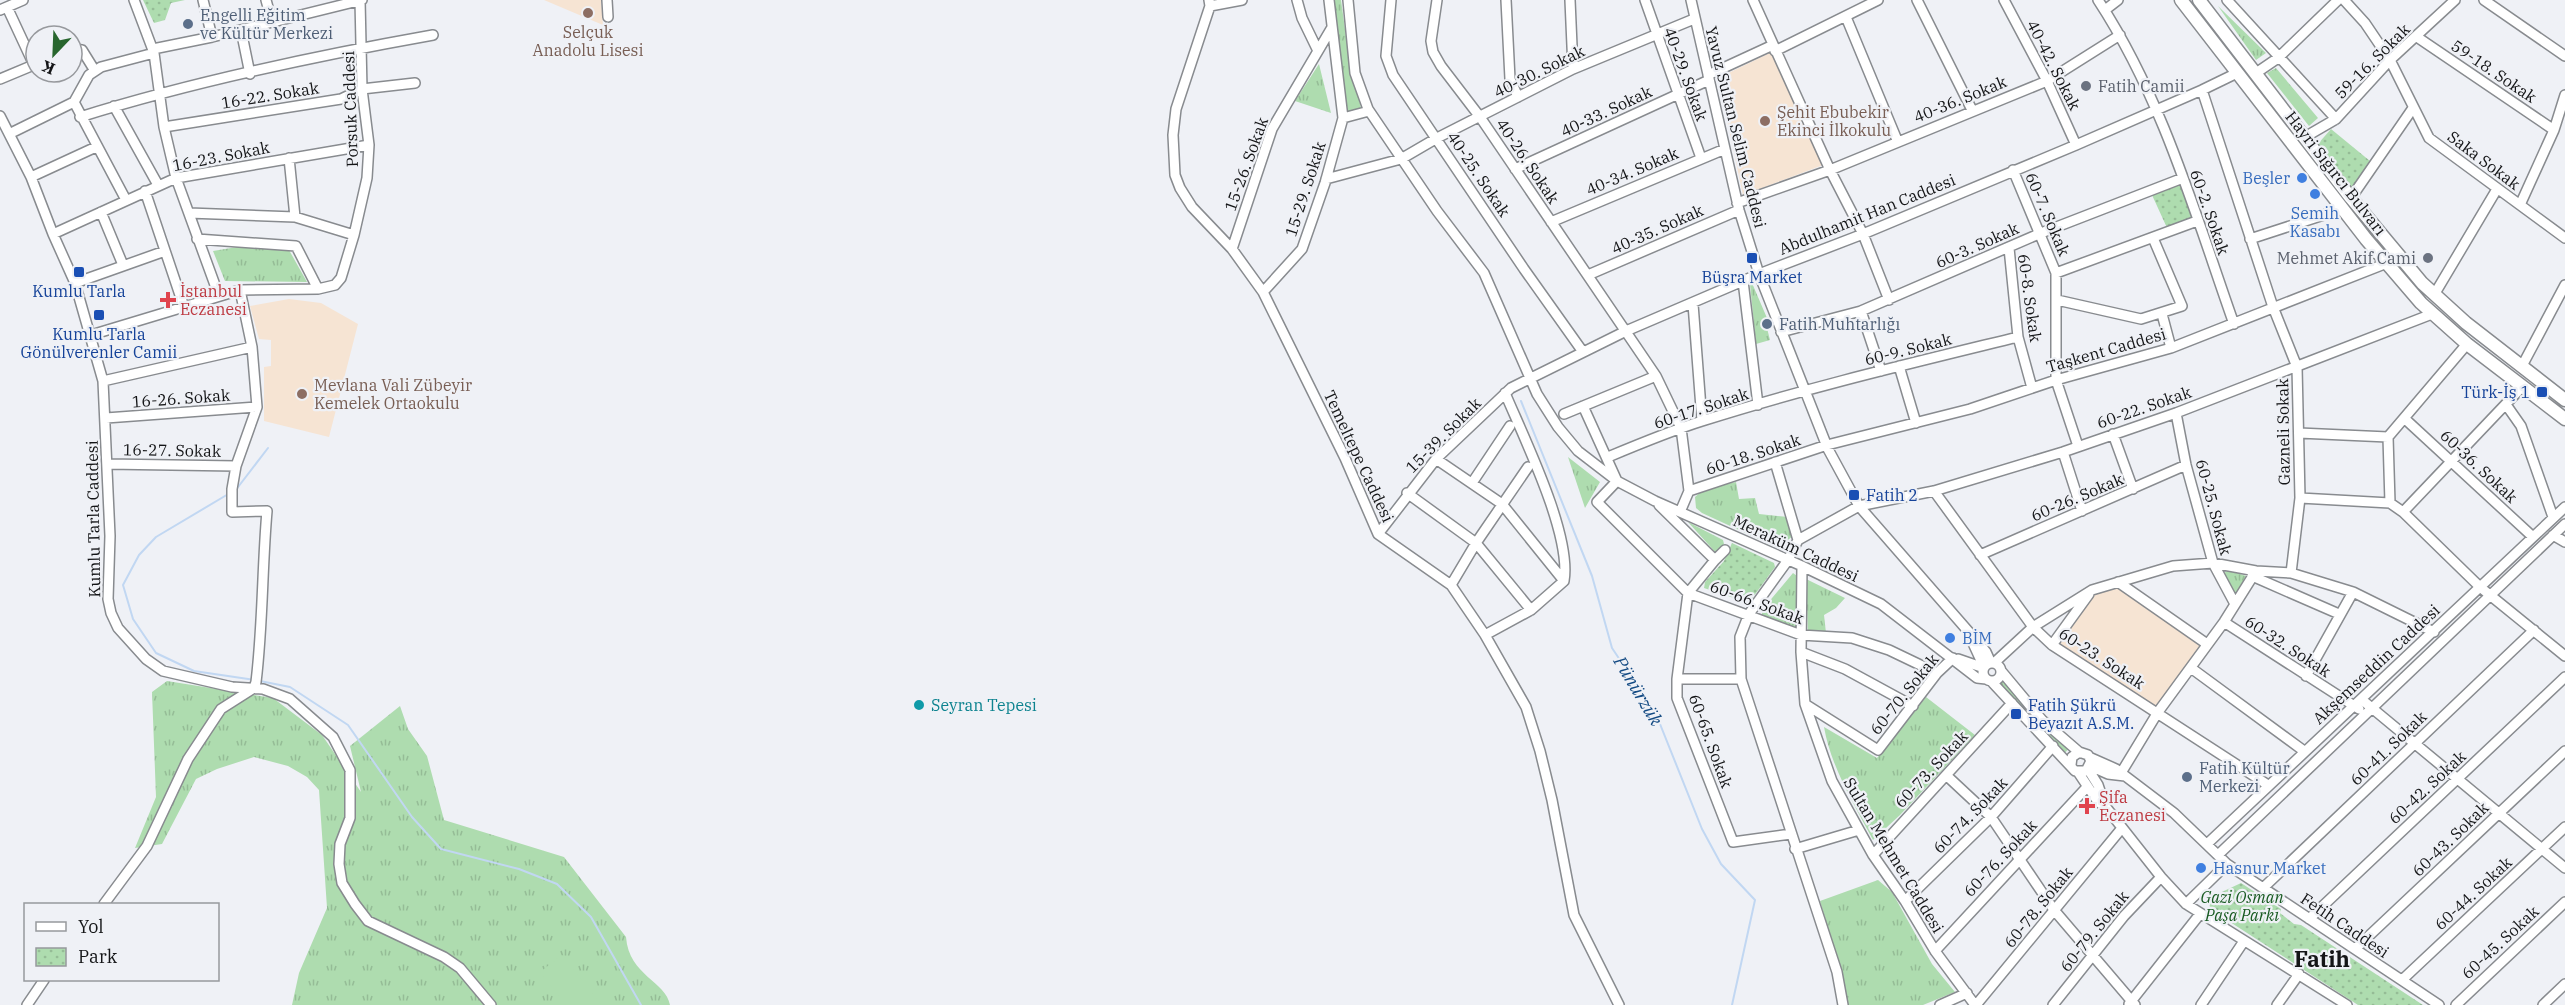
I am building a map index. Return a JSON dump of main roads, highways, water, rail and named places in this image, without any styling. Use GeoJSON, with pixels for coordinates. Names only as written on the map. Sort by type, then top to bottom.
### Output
{"type":"FeatureCollection","features":[{"type":"Feature","properties":{"kind":"waterway","name":"Pünürzük"},"geometry":{"type":"LineString","coordinates":[[1521,401],[1592,576],[1612,648],[1656,714],[1702,829],[1721,864],[1755,900],[1732,1005]]}},
{"type":"Feature","properties":{"kind":"waterway"},"geometry":{"type":"LineString","coordinates":[[235,491],[268,448]]}},
{"type":"Feature","properties":{"kind":"waterway"},"geometry":{"type":"LineString","coordinates":[[230,493],[156,537],[139,555],[123,585],[133,619],[156,653],[194,671],[255,680]]}},
{"type":"Feature","properties":{"kind":"waterway"},"geometry":{"type":"LineString","coordinates":[[260,681],[290,687],[348,725],[412,817],[441,849],[519,869],[557,884],[591,917],[641,1005]]}},
{"type":"Feature","properties":{"kind":"place","name":"Selçuk Anadolu Lisesi"},"geometry":{"type":"Point","coordinates":[588,13]}},
{"type":"Feature","properties":{"kind":"place","name":"Engelli Eğitim ve Kültür Merkezi"},"geometry":{"type":"Point","coordinates":[188,24]}},
{"type":"Feature","properties":{"kind":"place","name":"Fatih Camii"},"geometry":{"type":"Point","coordinates":[2086,86]}},
{"type":"Feature","properties":{"kind":"place","name":"Şehit Ebubekir Ekinci İlkokulu"},"geometry":{"type":"Point","coordinates":[1765,121]}},
{"type":"Feature","properties":{"kind":"place","name":"Beşler"},"geometry":{"type":"Point","coordinates":[2302,178]}},
{"type":"Feature","properties":{"kind":"place","name":"Semih Kasabı"},"geometry":{"type":"Point","coordinates":[2315,194]}},
{"type":"Feature","properties":{"kind":"place","name":"Büşra Market"},"geometry":{"type":"Point","coordinates":[1752,258]}},
{"type":"Feature","properties":{"kind":"place","name":"Mehmet Akif Cami"},"geometry":{"type":"Point","coordinates":[2428,258]}},
{"type":"Feature","properties":{"kind":"place","name":"Kumlu Tarla"},"geometry":{"type":"Point","coordinates":[79,272]}},
{"type":"Feature","properties":{"kind":"place","name":"İstanbul Eczanesi"},"geometry":{"type":"Point","coordinates":[168,300]}},
{"type":"Feature","properties":{"kind":"place","name":"Kumlu Tarla Gönülverenler Camii"},"geometry":{"type":"Point","coordinates":[99,315]}},
{"type":"Feature","properties":{"kind":"place","name":"Fatih Muhtarlığı"},"geometry":{"type":"Point","coordinates":[1767,324]}},
{"type":"Feature","properties":{"kind":"place","name":"Türk-İş 1"},"geometry":{"type":"Point","coordinates":[2542,392]}},
{"type":"Feature","properties":{"kind":"place","name":"Mevlana Vali Zübeyir Kemelek Ortaokulu"},"geometry":{"type":"Point","coordinates":[302,394]}},
{"type":"Feature","properties":{"kind":"place","name":"Fatih 2"},"geometry":{"type":"Point","coordinates":[1854,495]}},
{"type":"Feature","properties":{"kind":"place","name":"BİM"},"geometry":{"type":"Point","coordinates":[1950,638]}},
{"type":"Feature","properties":{"kind":"place","name":"Seyran Tepesi"},"geometry":{"type":"Point","coordinates":[919,705]}},
{"type":"Feature","properties":{"kind":"place","name":"Fatih Şükrü Beyazıt A.S.M."},"geometry":{"type":"Point","coordinates":[2016,714]}},
{"type":"Feature","properties":{"kind":"place","name":"Fatih Kültür Merkezi"},"geometry":{"type":"Point","coordinates":[2187,777]}},
{"type":"Feature","properties":{"kind":"place","name":"Şifa Eczanesi"},"geometry":{"type":"Point","coordinates":[2087,806]}},
{"type":"Feature","properties":{"kind":"place","name":"Hasnur Market"},"geometry":{"type":"Point","coordinates":[2201,868]}},
{"type":"Feature","properties":{"kind":"district","name":"Fatih"},"geometry":{"type":"Point","coordinates":[2322,959]}},
{"type":"Feature","properties":{"kind":"park label","name":"Gazi Osman Paşa Parkı"},"geometry":{"type":"Point","coordinates":[2242,906]}}]}
